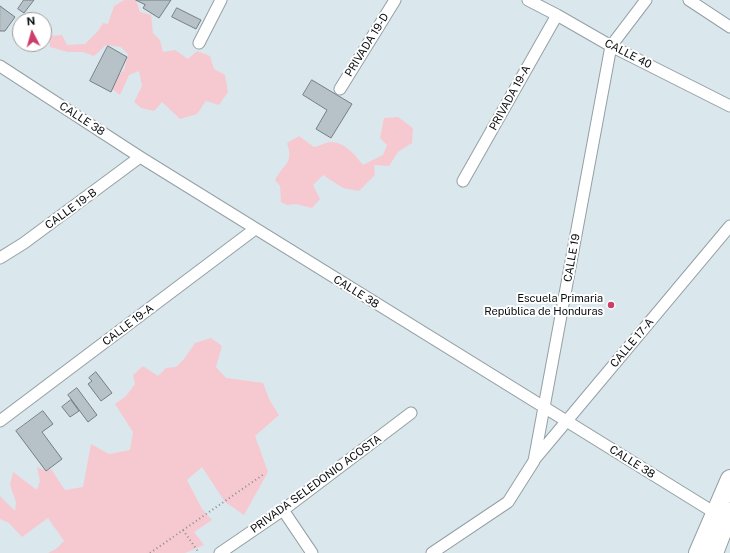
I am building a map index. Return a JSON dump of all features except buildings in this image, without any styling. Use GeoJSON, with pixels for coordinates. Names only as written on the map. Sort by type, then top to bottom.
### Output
{"type":"FeatureCollection","features":[{"type":"Feature","properties":{"kind":"main road"},"geometry":{"type":"LineString","coordinates":[[714,553],[730,479]]}},
{"type":"Feature","properties":{"kind":"main road"},"geometry":{"type":"LineString","coordinates":[[698,553],[723,513]]}},
{"type":"Feature","properties":{"kind":"street"},"geometry":{"type":"LineString","coordinates":[[199,43],[221,0]]}},
{"type":"Feature","properties":{"kind":"street","name":"PRIVADA 19-D"},"geometry":{"type":"LineString","coordinates":[[340,89],[395,0]]}},
{"type":"Feature","properties":{"kind":"street","name":"CALLE 40"},"geometry":{"type":"LineString","coordinates":[[528,0],[611,46],[730,106]]}},
{"type":"Feature","properties":{"kind":"street","name":"CALLE 19"},"geometry":{"type":"LineString","coordinates":[[432,553],[508,502],[534,460],[545,408],[611,46],[646,0]]}},
{"type":"Feature","properties":{"kind":"street"},"geometry":{"type":"LineString","coordinates":[[689,0],[730,27]]}},
{"type":"Feature","properties":{"kind":"street","name":"PRIVADA 19-A"},"geometry":{"type":"LineString","coordinates":[[463,181],[557,15]]}},
{"type":"Feature","properties":{"kind":"street","name":"CALLE 38"},"geometry":{"type":"LineString","coordinates":[[0,66],[140,157],[567,422],[723,513]]}},
{"type":"Feature","properties":{"kind":"street","name":"CALLE 19-B"},"geometry":{"type":"LineString","coordinates":[[0,258],[24,243],[140,157]]}},
{"type":"Feature","properties":{"kind":"street","name":"CALLE 17-A"},"geometry":{"type":"LineString","coordinates":[[534,460],[730,226]]}},
{"type":"Feature","properties":{"kind":"street","name":"CALLE 19-A"},"geometry":{"type":"LineString","coordinates":[[0,421],[255,229]]}},
{"type":"Feature","properties":{"kind":"street","name":"PRIVADA SELEDONIO ACOSTA"},"geometry":{"type":"LineString","coordinates":[[220,553],[283,510],[412,413]]}},
{"type":"Feature","properties":{"kind":"street"},"geometry":{"type":"LineString","coordinates":[[283,510],[312,553]]}},
{"type":"Feature","properties":{"kind":"path"},"geometry":{"type":"LineString","coordinates":[[150,553],[264,474]]}},
{"type":"Feature","properties":{"kind":"path"},"geometry":{"type":"LineString","coordinates":[[184,530],[199,553]]}},
{"type":"Feature","properties":{"kind":"shaded area"},"geometry":{"type":"Polygon","coordinates":[[[124,0],[136,0],[140,12],[151,15],[153,33],[160,40],[163,52],[175,50],[188,59],[197,51],[210,56],[214,69],[225,75],[228,92],[219,105],[206,101],[197,114],[180,119],[162,102],[154,111],[141,108],[134,102],[142,86],[139,71],[129,75],[120,95],[111,88],[117,77],[124,70],[128,54],[121,47],[106,45],[94,56],[83,52],[68,52],[52,48],[52,36],[62,35],[67,45],[85,44],[98,31],[103,23],[108,24],[114,6],[124,0]]]}},
{"type":"Feature","properties":{"kind":"shaded area"},"geometry":{"type":"Polygon","coordinates":[[[398,117],[413,128],[412,143],[398,152],[389,166],[374,165],[375,175],[359,191],[343,188],[323,175],[313,185],[320,199],[312,208],[296,204],[287,205],[281,202],[280,186],[275,180],[289,159],[287,143],[299,136],[314,147],[330,142],[340,144],[357,157],[363,165],[383,155],[387,145],[380,138],[384,118],[398,117]]]}},
{"type":"Feature","properties":{"kind":"shaded area"},"geometry":{"type":"Polygon","coordinates":[[[211,338],[222,346],[216,367],[226,378],[263,383],[270,401],[279,415],[255,436],[268,472],[244,515],[225,502],[202,467],[187,480],[202,509],[212,520],[194,532],[204,545],[185,553],[48,553],[56,549],[64,541],[48,518],[22,537],[9,523],[0,519],[0,496],[15,511],[16,502],[10,485],[13,472],[37,490],[40,481],[37,467],[46,471],[51,469],[65,490],[83,487],[91,444],[109,454],[130,450],[133,432],[115,404],[126,396],[135,384],[133,375],[143,366],[158,376],[166,368],[176,367],[184,359],[195,343],[211,338]]]}},
{"type":"Feature","properties":{"kind":"place","name":"Escuela Primaria República de Honduras"},"geometry":{"type":"Point","coordinates":[611,305]}}]}
